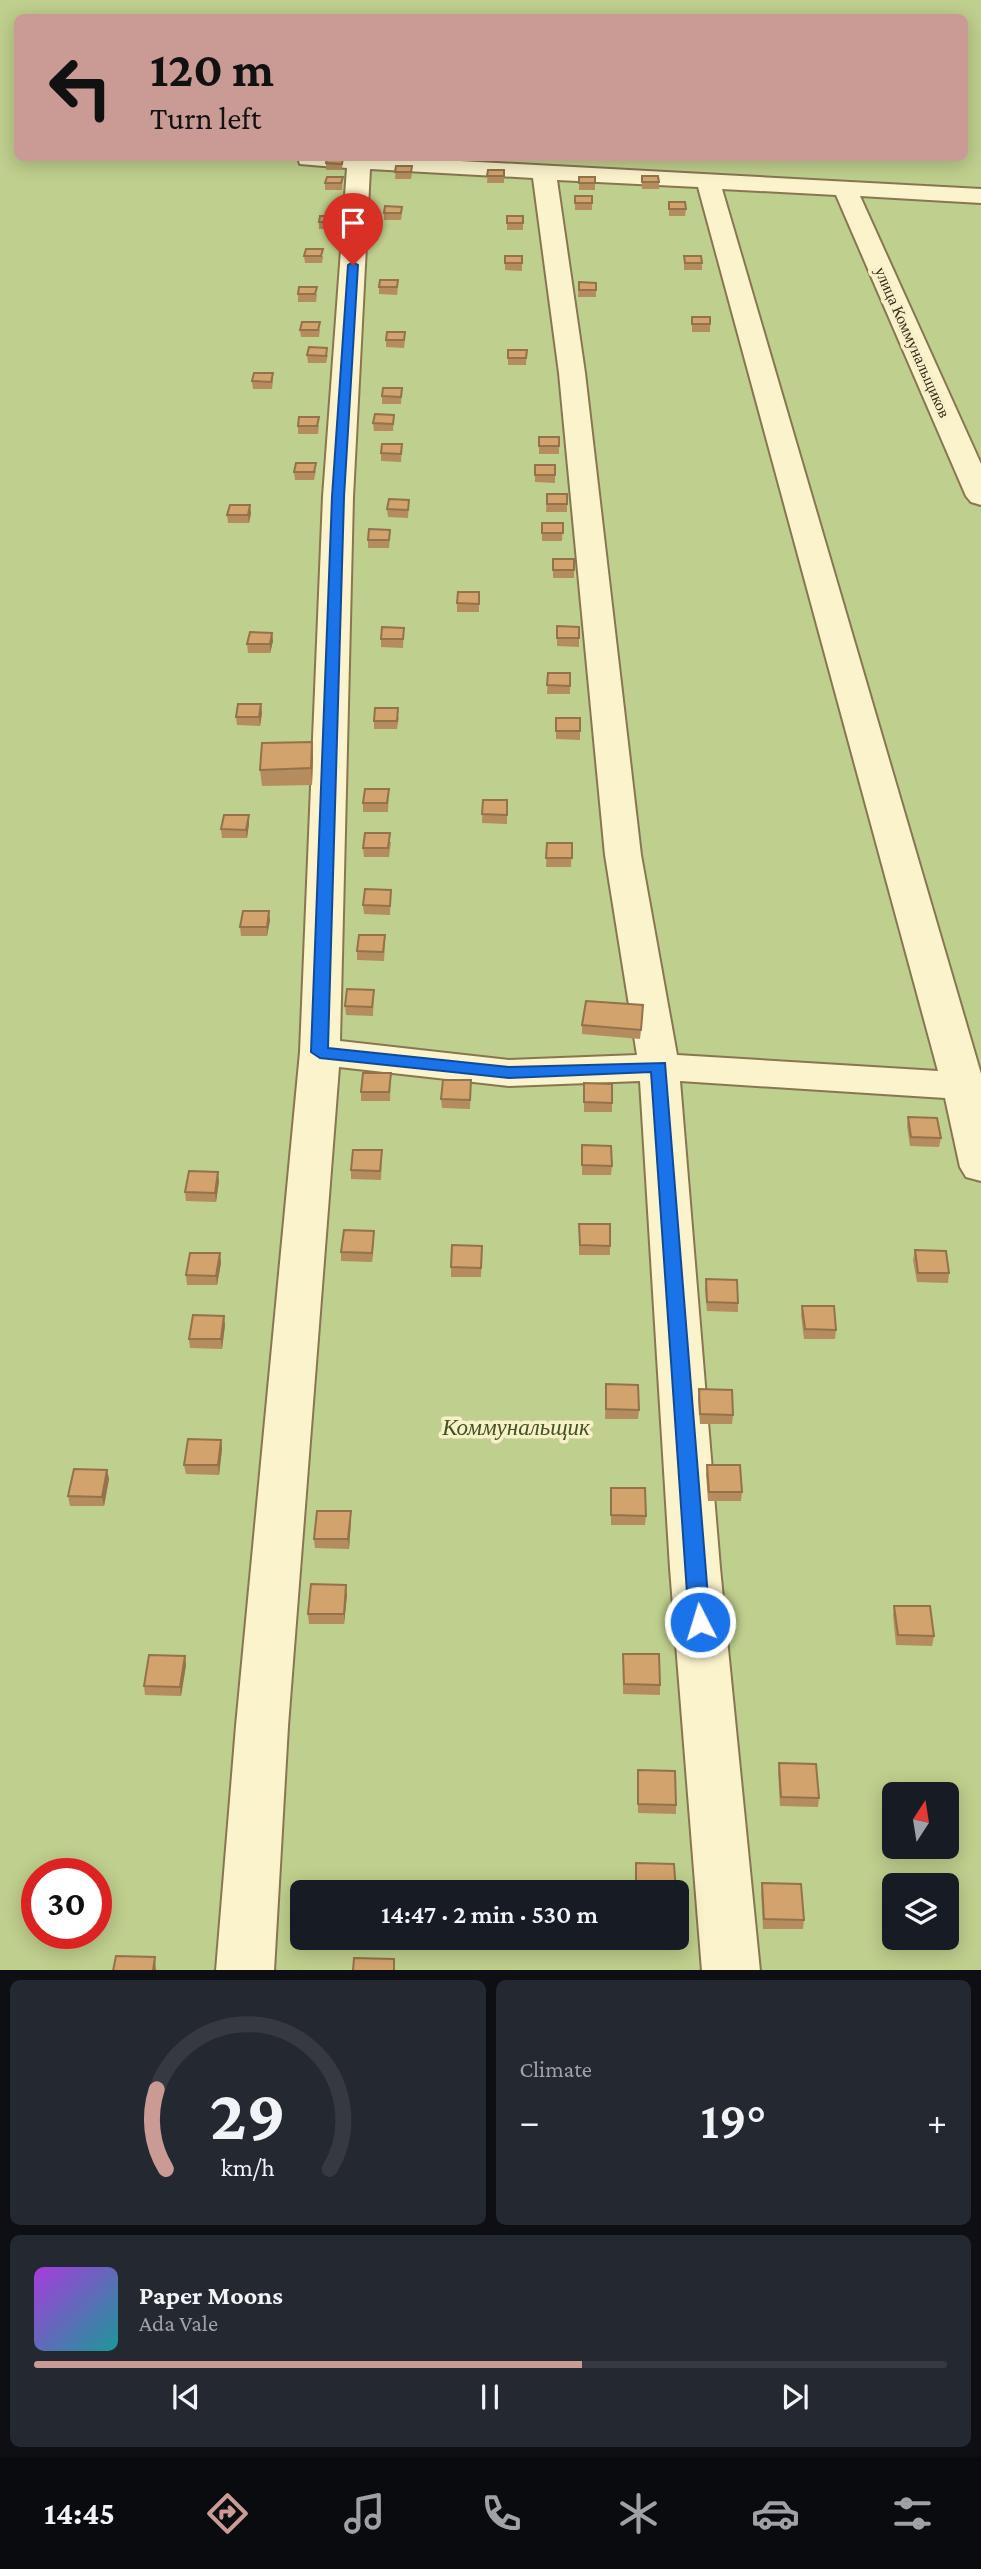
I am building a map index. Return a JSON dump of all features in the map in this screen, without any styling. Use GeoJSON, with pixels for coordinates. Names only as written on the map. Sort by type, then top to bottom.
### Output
{"type":"FeatureCollection","features":[{"type":"Feature","properties":{"kind":"street"},"geometry":{"type":"LineString","coordinates":[[342,161],[981,196]]}},
{"type":"Feature","properties":{"kind":"street"},"geometry":{"type":"LineString","coordinates":[[245,1970],[262,1726],[320,1052],[338,497],[359,162]]}},
{"type":"Feature","properties":{"kind":"street"},"geometry":{"type":"LineString","coordinates":[[544,171],[572,373],[623,855],[659,1067],[695,1568],[731,1970]]}},
{"type":"Feature","properties":{"kind":"street"},"geometry":{"type":"LineString","coordinates":[[708,181],[972,1086],[981,1167]]}},
{"type":"Feature","properties":{"kind":"street","name":"улица Коммунальщиков"},"geometry":{"type":"LineString","coordinates":[[845,189],[981,496]]}},
{"type":"Feature","properties":{"kind":"street"},"geometry":{"type":"LineString","coordinates":[[320,1052],[509,1073],[659,1067],[972,1086]]}},
{"type":"Feature","properties":{"kind":"green space","name":"Коммунальщик"},"geometry":{"type":"Polygon","coordinates":[[[0,0],[981,0],[981,1970],[0,1970],[0,0]]]}},
{"type":"Feature","properties":{"kind":"building"},"geometry":{"type":"Polygon","coordinates":[[[326,161],[342,161],[342,164],[326,161]]]}},
{"type":"Feature","properties":{"kind":"building"},"geometry":{"type":"Polygon","coordinates":[[[396,166],[412,166],[411,172],[395,172],[396,166]]]}},
{"type":"Feature","properties":{"kind":"building"},"geometry":{"type":"Polygon","coordinates":[[[488,170],[504,170],[504,176],[487,176],[488,170]]]}},
{"type":"Feature","properties":{"kind":"building"},"geometry":{"type":"Polygon","coordinates":[[[642,176],[658,176],[659,182],[642,182],[642,176]]]}},
{"type":"Feature","properties":{"kind":"building"},"geometry":{"type":"Polygon","coordinates":[[[327,177],[343,177],[341,183],[325,183],[327,177]]]}},
{"type":"Feature","properties":{"kind":"building"},"geometry":{"type":"Polygon","coordinates":[[[579,177],[595,177],[595,183],[579,183],[579,177]]]}},
{"type":"Feature","properties":{"kind":"building"},"geometry":{"type":"Polygon","coordinates":[[[575,196],[592,196],[592,203],[575,203],[575,196]]]}},
{"type":"Feature","properties":{"kind":"building"},"geometry":{"type":"Polygon","coordinates":[[[669,202],[685,202],[686,209],[669,209],[669,202]]]}},
{"type":"Feature","properties":{"kind":"building"},"geometry":{"type":"Polygon","coordinates":[[[385,206],[402,207],[401,213],[384,213],[385,206]]]}},
{"type":"Feature","properties":{"kind":"building"},"geometry":{"type":"Polygon","coordinates":[[[320,216],[337,216],[336,222],[319,222],[320,216]]]}},
{"type":"Feature","properties":{"kind":"building"},"geometry":{"type":"Polygon","coordinates":[[[507,216],[523,216],[523,223],[507,223],[507,216]]]}},
{"type":"Feature","properties":{"kind":"building"},"geometry":{"type":"Polygon","coordinates":[[[306,249],[323,249],[321,256],[304,256],[306,249]]]}},
{"type":"Feature","properties":{"kind":"building"},"geometry":{"type":"Polygon","coordinates":[[[505,256],[522,256],[522,263],[505,263],[505,256]]]}},
{"type":"Feature","properties":{"kind":"building"},"geometry":{"type":"Polygon","coordinates":[[[684,256],[701,256],[702,263],[685,263],[684,256]]]}},
{"type":"Feature","properties":{"kind":"building"},"geometry":{"type":"Polygon","coordinates":[[[380,280],[398,280],[397,287],[379,287],[380,280]]]}},
{"type":"Feature","properties":{"kind":"building"},"geometry":{"type":"Polygon","coordinates":[[[579,282],[596,283],[596,290],[579,290],[579,282]]]}},
{"type":"Feature","properties":{"kind":"building"},"geometry":{"type":"Polygon","coordinates":[[[299,287],[317,287],[315,294],[298,294],[299,287]]]}},
{"type":"Feature","properties":{"kind":"building"},"geometry":{"type":"Polygon","coordinates":[[[692,317],[710,317],[710,324],[692,324],[692,317]]]}},
{"type":"Feature","properties":{"kind":"building"},"geometry":{"type":"Polygon","coordinates":[[[302,322],[320,322],[318,330],[300,330],[302,322]]]}},
{"type":"Feature","properties":{"kind":"building"},"geometry":{"type":"Polygon","coordinates":[[[387,332],[405,332],[404,340],[386,340],[387,332]]]}},
{"type":"Feature","properties":{"kind":"building"},"geometry":{"type":"Polygon","coordinates":[[[309,347],[327,348],[326,356],[307,355],[309,347]]]}},
{"type":"Feature","properties":{"kind":"building"},"geometry":{"type":"Polygon","coordinates":[[[508,350],[527,350],[526,358],[508,358],[508,350]]]}},
{"type":"Feature","properties":{"kind":"building"},"geometry":{"type":"Polygon","coordinates":[[[254,373],[273,373],[271,382],[252,381],[254,373]]]}},
{"type":"Feature","properties":{"kind":"building"},"geometry":{"type":"Polygon","coordinates":[[[383,388],[402,388],[401,397],[382,396],[383,388]]]}},
{"type":"Feature","properties":{"kind":"building"},"geometry":{"type":"Polygon","coordinates":[[[375,414],[394,415],[393,424],[373,423],[375,414]]]}},
{"type":"Feature","properties":{"kind":"building"},"geometry":{"type":"Polygon","coordinates":[[[299,417],[319,417],[317,426],[298,426],[299,417]]]}},
{"type":"Feature","properties":{"kind":"building"},"geometry":{"type":"Polygon","coordinates":[[[539,437],[559,437],[559,446],[539,446],[539,437]]]}},
{"type":"Feature","properties":{"kind":"building"},"geometry":{"type":"Polygon","coordinates":[[[382,444],[402,444],[401,454],[381,453],[382,444]]]}},
{"type":"Feature","properties":{"kind":"building"},"geometry":{"type":"Polygon","coordinates":[[[296,463],[316,463],[314,472],[294,472],[296,463]]]}},
{"type":"Feature","properties":{"kind":"building"},"geometry":{"type":"Polygon","coordinates":[[[535,465],[555,465],[555,475],[535,475],[535,465]]]}},
{"type":"Feature","properties":{"kind":"building"},"geometry":{"type":"Polygon","coordinates":[[[547,494],[567,494],[567,504],[547,504],[547,494]]]}},
{"type":"Feature","properties":{"kind":"building"},"geometry":{"type":"Polygon","coordinates":[[[389,499],[409,500],[408,510],[387,509],[389,499]]]}},
{"type":"Feature","properties":{"kind":"building"},"geometry":{"type":"Polygon","coordinates":[[[230,505],[250,505],[248,515],[227,515],[230,505]]]}},
{"type":"Feature","properties":{"kind":"building"},"geometry":{"type":"Polygon","coordinates":[[[542,523],[563,523],[563,533],[542,533],[542,523]]]}},
{"type":"Feature","properties":{"kind":"building"},"geometry":{"type":"Polygon","coordinates":[[[369,529],[390,530],[389,540],[368,540],[369,529]]]}},
{"type":"Feature","properties":{"kind":"building"},"geometry":{"type":"Polygon","coordinates":[[[553,559],[574,559],[574,570],[553,570],[553,559]]]}},
{"type":"Feature","properties":{"kind":"building"},"geometry":{"type":"Polygon","coordinates":[[[458,592],[479,592],[479,604],[457,603],[458,592]]]}},
{"type":"Feature","properties":{"kind":"building"},"geometry":{"type":"Polygon","coordinates":[[[557,626],[579,627],[579,638],[557,638],[557,626]]]}},
{"type":"Feature","properties":{"kind":"building"},"geometry":{"type":"Polygon","coordinates":[[[382,627],[404,628],[403,639],[381,639],[382,627]]]}},
{"type":"Feature","properties":{"kind":"building"},"geometry":{"type":"Polygon","coordinates":[[[250,632],[272,633],[270,644],[247,644],[250,632]]]}},
{"type":"Feature","properties":{"kind":"building"},"geometry":{"type":"Polygon","coordinates":[[[548,673],[570,673],[570,686],[547,685],[548,673]]]}},
{"type":"Feature","properties":{"kind":"building"},"geometry":{"type":"Polygon","coordinates":[[[238,704],[261,704],[259,717],[236,717],[238,704]]]}},
{"type":"Feature","properties":{"kind":"building"},"geometry":{"type":"Polygon","coordinates":[[[375,708],[398,708],[397,721],[374,721],[375,708]]]}},
{"type":"Feature","properties":{"kind":"building"},"geometry":{"type":"Polygon","coordinates":[[[556,718],[580,718],[580,731],[556,731],[556,718]]]}},
{"type":"Feature","properties":{"kind":"building"},"geometry":{"type":"Polygon","coordinates":[[[312,742],[311,768],[260,770],[262,743],[312,742]]]}},
{"type":"Feature","properties":{"kind":"building"},"geometry":{"type":"Polygon","coordinates":[[[365,789],[389,789],[387,803],[363,803],[365,789]]]}},
{"type":"Feature","properties":{"kind":"building"},"geometry":{"type":"Polygon","coordinates":[[[483,800],[507,800],[507,815],[482,814],[483,800]]]}},
{"type":"Feature","properties":{"kind":"building"},"geometry":{"type":"Polygon","coordinates":[[[224,815],[249,815],[246,830],[221,829],[224,815]]]}},
{"type":"Feature","properties":{"kind":"building"},"geometry":{"type":"Polygon","coordinates":[[[365,833],[390,833],[388,848],[363,848],[365,833]]]}},
{"type":"Feature","properties":{"kind":"building"},"geometry":{"type":"Polygon","coordinates":[[[547,843],[572,843],[572,858],[546,858],[547,843]]]}},
{"type":"Feature","properties":{"kind":"building"},"geometry":{"type":"Polygon","coordinates":[[[365,889],[391,890],[390,906],[363,905],[365,889]]]}},
{"type":"Feature","properties":{"kind":"building"},"geometry":{"type":"Polygon","coordinates":[[[243,911],[269,911],[267,927],[240,927],[243,911]]]}},
{"type":"Feature","properties":{"kind":"building"},"geometry":{"type":"Polygon","coordinates":[[[359,935],[385,935],[383,952],[357,951],[359,935]]]}},
{"type":"Feature","properties":{"kind":"building"},"geometry":{"type":"Polygon","coordinates":[[[347,989],[374,990],[372,1007],[345,1006],[347,989]]]}},
{"type":"Feature","properties":{"kind":"building"},"geometry":{"type":"Polygon","coordinates":[[[586,1001],[643,1005],[641,1030],[582,1025],[586,1001]]]}},
{"type":"Feature","properties":{"kind":"building"},"geometry":{"type":"Polygon","coordinates":[[[363,1073],[391,1073],[389,1092],[361,1092],[363,1073]]]}},
{"type":"Feature","properties":{"kind":"building"},"geometry":{"type":"Polygon","coordinates":[[[443,1080],[471,1080],[470,1100],[441,1099],[443,1080]]]}},
{"type":"Feature","properties":{"kind":"building"},"geometry":{"type":"Polygon","coordinates":[[[584,1083],[612,1084],[612,1103],[584,1102],[584,1083]]]}},
{"type":"Feature","properties":{"kind":"building"},"geometry":{"type":"Polygon","coordinates":[[[908,1117],[937,1118],[941,1138],[911,1137],[908,1117]]]}},
{"type":"Feature","properties":{"kind":"building"},"geometry":{"type":"Polygon","coordinates":[[[582,1145],[611,1146],[612,1166],[582,1165],[582,1145]]]}},
{"type":"Feature","properties":{"kind":"building"},"geometry":{"type":"Polygon","coordinates":[[[353,1150],[382,1150],[380,1171],[351,1170],[353,1150]]]}},
{"type":"Feature","properties":{"kind":"building"},"geometry":{"type":"Polygon","coordinates":[[[189,1171],[218,1172],[215,1193],[185,1192],[189,1171]]]}},
{"type":"Feature","properties":{"kind":"building"},"geometry":{"type":"Polygon","coordinates":[[[579,1224],[610,1224],[610,1246],[580,1245],[579,1224]]]}},
{"type":"Feature","properties":{"kind":"building"},"geometry":{"type":"Polygon","coordinates":[[[344,1230],[374,1231],[372,1253],[341,1252],[344,1230]]]}},
{"type":"Feature","properties":{"kind":"building"},"geometry":{"type":"Polygon","coordinates":[[[452,1245],[482,1246],[481,1268],[451,1267],[452,1245]]]}},
{"type":"Feature","properties":{"kind":"building"},"geometry":{"type":"Polygon","coordinates":[[[915,1250],[946,1251],[949,1273],[918,1273],[915,1250]]]}},
{"type":"Feature","properties":{"kind":"building"},"geometry":{"type":"Polygon","coordinates":[[[190,1253],[220,1253],[216,1276],[186,1275],[190,1253]]]}},
{"type":"Feature","properties":{"kind":"building"},"geometry":{"type":"Polygon","coordinates":[[[706,1279],[737,1280],[738,1303],[707,1302],[706,1279]]]}},
{"type":"Feature","properties":{"kind":"building"},"geometry":{"type":"Polygon","coordinates":[[[802,1306],[834,1306],[836,1330],[805,1329],[802,1306]]]}},
{"type":"Feature","properties":{"kind":"building"},"geometry":{"type":"Polygon","coordinates":[[[193,1315],[224,1316],[221,1339],[189,1339],[193,1315]]]}},
{"type":"Feature","properties":{"kind":"building"},"geometry":{"type":"Polygon","coordinates":[[[606,1384],[638,1385],[639,1410],[606,1409],[606,1384]]]}},
{"type":"Feature","properties":{"kind":"building"},"geometry":{"type":"Polygon","coordinates":[[[699,1389],[732,1390],[733,1415],[700,1414],[699,1389]]]}},
{"type":"Feature","properties":{"kind":"building"},"geometry":{"type":"Polygon","coordinates":[[[188,1439],[221,1440],[218,1465],[184,1465],[188,1439]]]}},
{"type":"Feature","properties":{"kind":"building"},"geometry":{"type":"Polygon","coordinates":[[[707,1465],[740,1465],[742,1492],[709,1492],[707,1465]]]}},
{"type":"Feature","properties":{"kind":"building"},"geometry":{"type":"Polygon","coordinates":[[[74,1469],[107,1470],[102,1497],[68,1496],[74,1469]]]}},
{"type":"Feature","properties":{"kind":"building"},"geometry":{"type":"Polygon","coordinates":[[[611,1488],[645,1488],[646,1516],[611,1515],[611,1488]]]}},
{"type":"Feature","properties":{"kind":"building"},"geometry":{"type":"Polygon","coordinates":[[[317,1511],[351,1511],[348,1539],[314,1539],[317,1511]]]}},
{"type":"Feature","properties":{"kind":"building"},"geometry":{"type":"Polygon","coordinates":[[[311,1584],[346,1585],[344,1614],[308,1614],[311,1584]]]}},
{"type":"Feature","properties":{"kind":"building"},"geometry":{"type":"Polygon","coordinates":[[[894,1606],[930,1606],[934,1636],[898,1635],[894,1606]]]}},
{"type":"Feature","properties":{"kind":"building"},"geometry":{"type":"Polygon","coordinates":[[[623,1654],[659,1654],[660,1685],[624,1684],[623,1654]]]}},
{"type":"Feature","properties":{"kind":"building"},"geometry":{"type":"Polygon","coordinates":[[[149,1655],[185,1656],[180,1687],[144,1686],[149,1655]]]}},
{"type":"Feature","properties":{"kind":"building"},"geometry":{"type":"Polygon","coordinates":[[[779,1763],[816,1764],[819,1798],[781,1797],[779,1763]]]}},
{"type":"Feature","properties":{"kind":"building"},"geometry":{"type":"Polygon","coordinates":[[[638,1770],[675,1771],[676,1805],[638,1804],[638,1770]]]}},
{"type":"Feature","properties":{"kind":"building"},"geometry":{"type":"Polygon","coordinates":[[[636,1863],[674,1864],[675,1880],[636,1880],[636,1863]]]}},
{"type":"Feature","properties":{"kind":"building"},"geometry":{"type":"Polygon","coordinates":[[[762,1883],[801,1884],[804,1920],[764,1919],[762,1883]]]}},
{"type":"Feature","properties":{"kind":"building"},"geometry":{"type":"Polygon","coordinates":[[[116,1956],[155,1957],[153,1970],[113,1970],[116,1956]]]}},
{"type":"Feature","properties":{"kind":"building"},"geometry":{"type":"Polygon","coordinates":[[[354,1958],[394,1959],[394,1970],[353,1970],[354,1958]]]}},
{"type":"Feature","properties":{"kind":"route"},"geometry":{"type":"LineString","coordinates":[[353,265],[338,497],[320,1052],[509,1073],[659,1067],[700,1622]]}}]}
